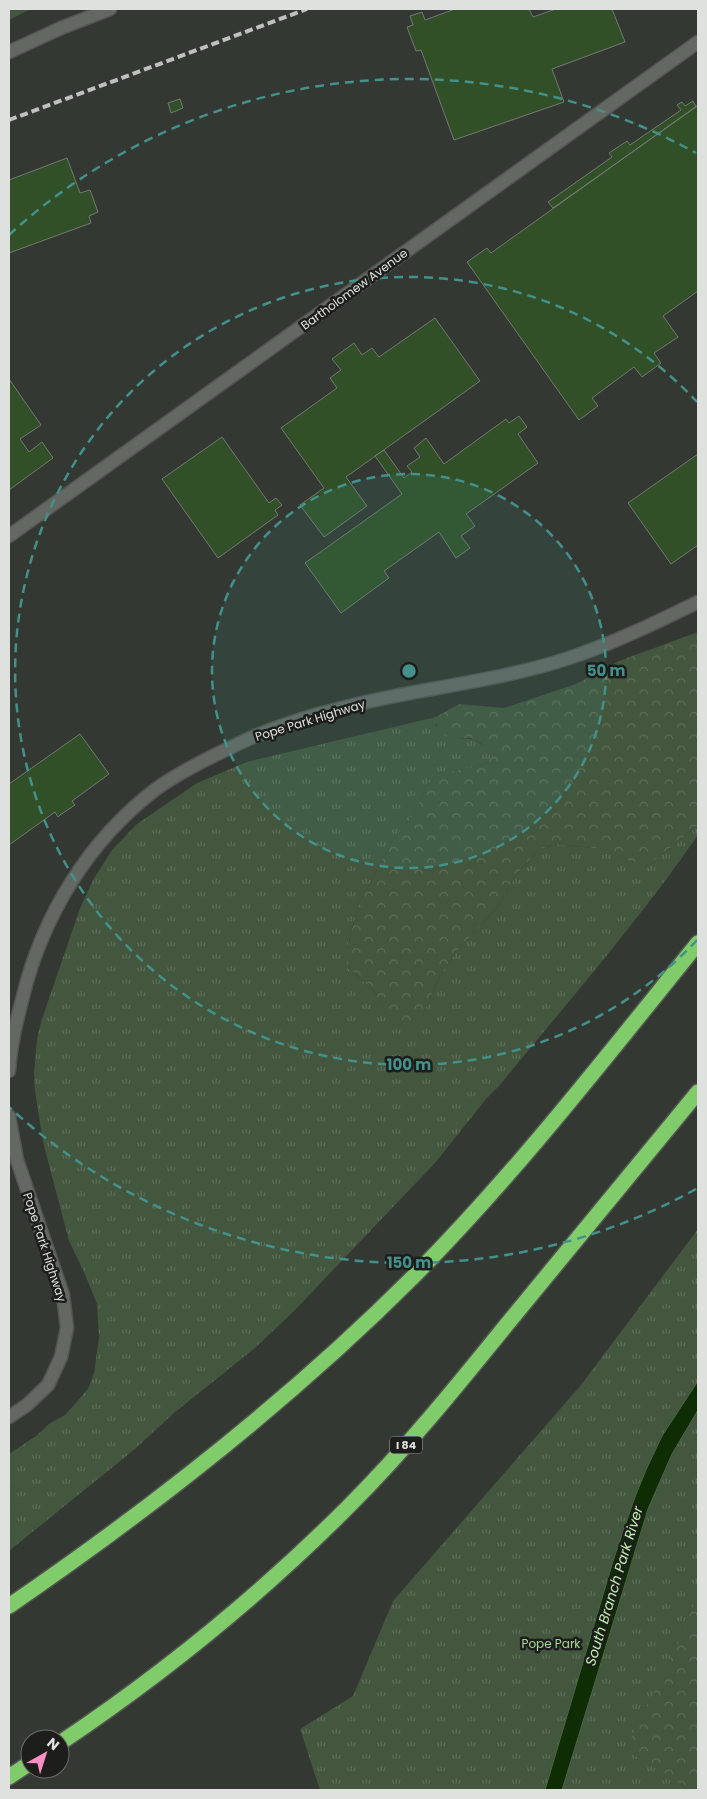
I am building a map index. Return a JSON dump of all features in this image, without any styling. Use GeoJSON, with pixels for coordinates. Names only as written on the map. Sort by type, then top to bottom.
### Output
{"type":"FeatureCollection","features":[{"type":"Feature","properties":{"kind":"highway"},"geometry":{"type":"LineString","coordinates":[[9,1606],[102,1540],[199,1466],[288,1393],[366,1323],[437,1252],[509,1174],[698,943]]}},
{"type":"Feature","properties":{"kind":"highway","name":"I 84"},"geometry":{"type":"LineString","coordinates":[[70,1737],[130,1694],[226,1619],[291,1562],[350,1505],[392,1461],[459,1385],[698,1092]]}},
{"type":"Feature","properties":{"kind":"highway"},"geometry":{"type":"LineString","coordinates":[[9,1777],[20,1770]]}},
{"type":"Feature","properties":{"kind":"street"},"geometry":{"type":"LineString","coordinates":[[9,52],[61,28],[110,9]]}},
{"type":"Feature","properties":{"kind":"street","name":"Bartholomew Avenue"},"geometry":{"type":"LineString","coordinates":[[9,536],[698,42]]}},
{"type":"Feature","properties":{"kind":"street","name":"Pope Park Highway"},"geometry":{"type":"LineString","coordinates":[[9,1071],[19,1013],[30,970],[51,916],[78,872],[102,842],[128,814],[156,789],[187,770],[259,734],[336,709],[407,692],[484,680],[569,658],[652,624],[698,602]]}},
{"type":"Feature","properties":{"kind":"street","name":"Pope Park Highway"},"geometry":{"type":"LineString","coordinates":[[9,1116],[20,1168],[63,1296],[67,1328],[61,1357],[48,1385],[27,1405],[9,1417]]}},
{"type":"Feature","properties":{"kind":"green space"},"geometry":{"type":"Polygon","coordinates":[[[9,9],[31,9],[9,20],[9,9]]]}},
{"type":"Feature","properties":{"kind":"green space"},"geometry":{"type":"Polygon","coordinates":[[[698,632],[698,825],[658,858],[642,864],[625,859],[610,850],[557,844],[539,849],[515,876],[498,907],[461,946],[440,975],[422,1017],[406,1031],[392,1022],[373,990],[347,967],[347,949],[359,903],[393,840],[415,813],[426,786],[440,773],[476,767],[485,764],[491,758],[485,747],[478,741],[445,736],[437,727],[436,717],[459,704],[504,708],[576,684],[619,661],[698,632]]]}},
{"type":"Feature","properties":{"kind":"green space"},"geometry":{"type":"Polygon","coordinates":[[[436,717],[436,726],[457,739],[474,739],[488,749],[491,758],[485,764],[476,767],[440,773],[426,786],[415,813],[393,840],[359,903],[347,949],[348,968],[373,990],[392,1021],[422,1017],[440,975],[461,946],[498,907],[515,876],[539,849],[557,844],[611,850],[625,859],[658,858],[698,825],[698,835],[651,900],[435,1163],[294,1311],[255,1348],[174,1413],[135,1449],[9,1551],[9,1454],[36,1436],[49,1424],[65,1415],[88,1389],[94,1373],[99,1338],[97,1304],[69,1241],[43,1142],[34,1073],[37,1039],[41,1022],[79,911],[93,880],[112,850],[137,824],[197,783],[247,762],[436,717]]]}},
{"type":"Feature","properties":{"kind":"green space","name":"Pope Park"},"geometry":{"type":"Polygon","coordinates":[[[698,1229],[698,1790],[320,1790],[300,1729],[353,1696],[393,1601],[581,1385],[698,1229]]]}},
{"type":"Feature","properties":{"kind":"green space"},"geometry":{"type":"Polygon","coordinates":[[[698,1594],[698,1790],[684,1790],[676,1781],[629,1752],[626,1748],[681,1637],[698,1594]]]}},
{"type":"Feature","properties":{"kind":"water","name":"South Branch Park River"},"geometry":{"type":"Polygon","coordinates":[[[698,1381],[698,1410],[672,1454],[648,1509],[562,1790],[545,1790],[614,1558],[635,1497],[662,1436],[698,1381]]]}},
{"type":"Feature","properties":{"kind":"building"},"geometry":{"type":"Polygon","coordinates":[[[455,9],[529,9],[533,17],[556,9],[612,9],[625,42],[552,69],[564,102],[454,140],[421,50],[416,51],[407,27],[413,25],[410,16],[422,12],[425,20],[455,9]]]}},
{"type":"Feature","properties":{"kind":"building"},"geometry":{"type":"Polygon","coordinates":[[[180,99],[183,108],[171,113],[168,103],[180,99]]]}},
{"type":"Feature","properties":{"kind":"building"},"geometry":{"type":"Polygon","coordinates":[[[693,101],[696,107],[553,208],[548,202],[612,157],[609,153],[627,141],[630,145],[681,110],[677,105],[682,102],[685,106],[693,101]]]}},
{"type":"Feature","properties":{"kind":"building"},"geometry":{"type":"Polygon","coordinates":[[[698,105],[698,291],[663,316],[678,337],[654,353],[661,363],[642,377],[634,367],[592,398],[598,406],[579,420],[467,262],[487,248],[491,253],[698,105]]]}},
{"type":"Feature","properties":{"kind":"building"},"geometry":{"type":"Polygon","coordinates":[[[67,158],[80,193],[90,190],[98,212],[89,216],[91,223],[9,253],[9,180],[67,158]]]}},
{"type":"Feature","properties":{"kind":"building"},"geometry":{"type":"Polygon","coordinates":[[[435,318],[480,381],[346,477],[367,506],[324,537],[300,505],[324,488],[281,428],[337,388],[330,378],[341,370],[332,359],[354,343],[362,355],[372,348],[379,357],[435,318]]]}},
{"type":"Feature","properties":{"kind":"building"},"geometry":{"type":"Polygon","coordinates":[[[9,379],[41,425],[20,439],[29,452],[42,442],[53,458],[9,490],[9,379]]]}},
{"type":"Feature","properties":{"kind":"building"},"geometry":{"type":"Polygon","coordinates":[[[519,416],[527,427],[518,434],[538,463],[466,514],[475,526],[461,536],[470,548],[456,558],[439,532],[384,571],[389,578],[341,613],[305,563],[402,494],[375,456],[384,450],[404,478],[412,472],[407,466],[420,457],[414,448],[426,438],[444,464],[506,419],[509,423],[519,416]]]}},
{"type":"Feature","properties":{"kind":"building"},"geometry":{"type":"Polygon","coordinates":[[[222,437],[269,503],[276,498],[282,505],[275,510],[278,515],[218,558],[162,479],[222,437]]]}},
{"type":"Feature","properties":{"kind":"building"},"geometry":{"type":"Polygon","coordinates":[[[698,454],[698,545],[671,564],[628,503],[698,454]]]}},
{"type":"Feature","properties":{"kind":"building"},"geometry":{"type":"Polygon","coordinates":[[[80,734],[109,774],[72,801],[75,805],[58,817],[55,812],[9,845],[9,784],[80,734]]]}},
{"type":"Feature","properties":{"kind":"railway"},"geometry":{"type":"LineString","coordinates":[[9,120],[307,9]]}}]}
